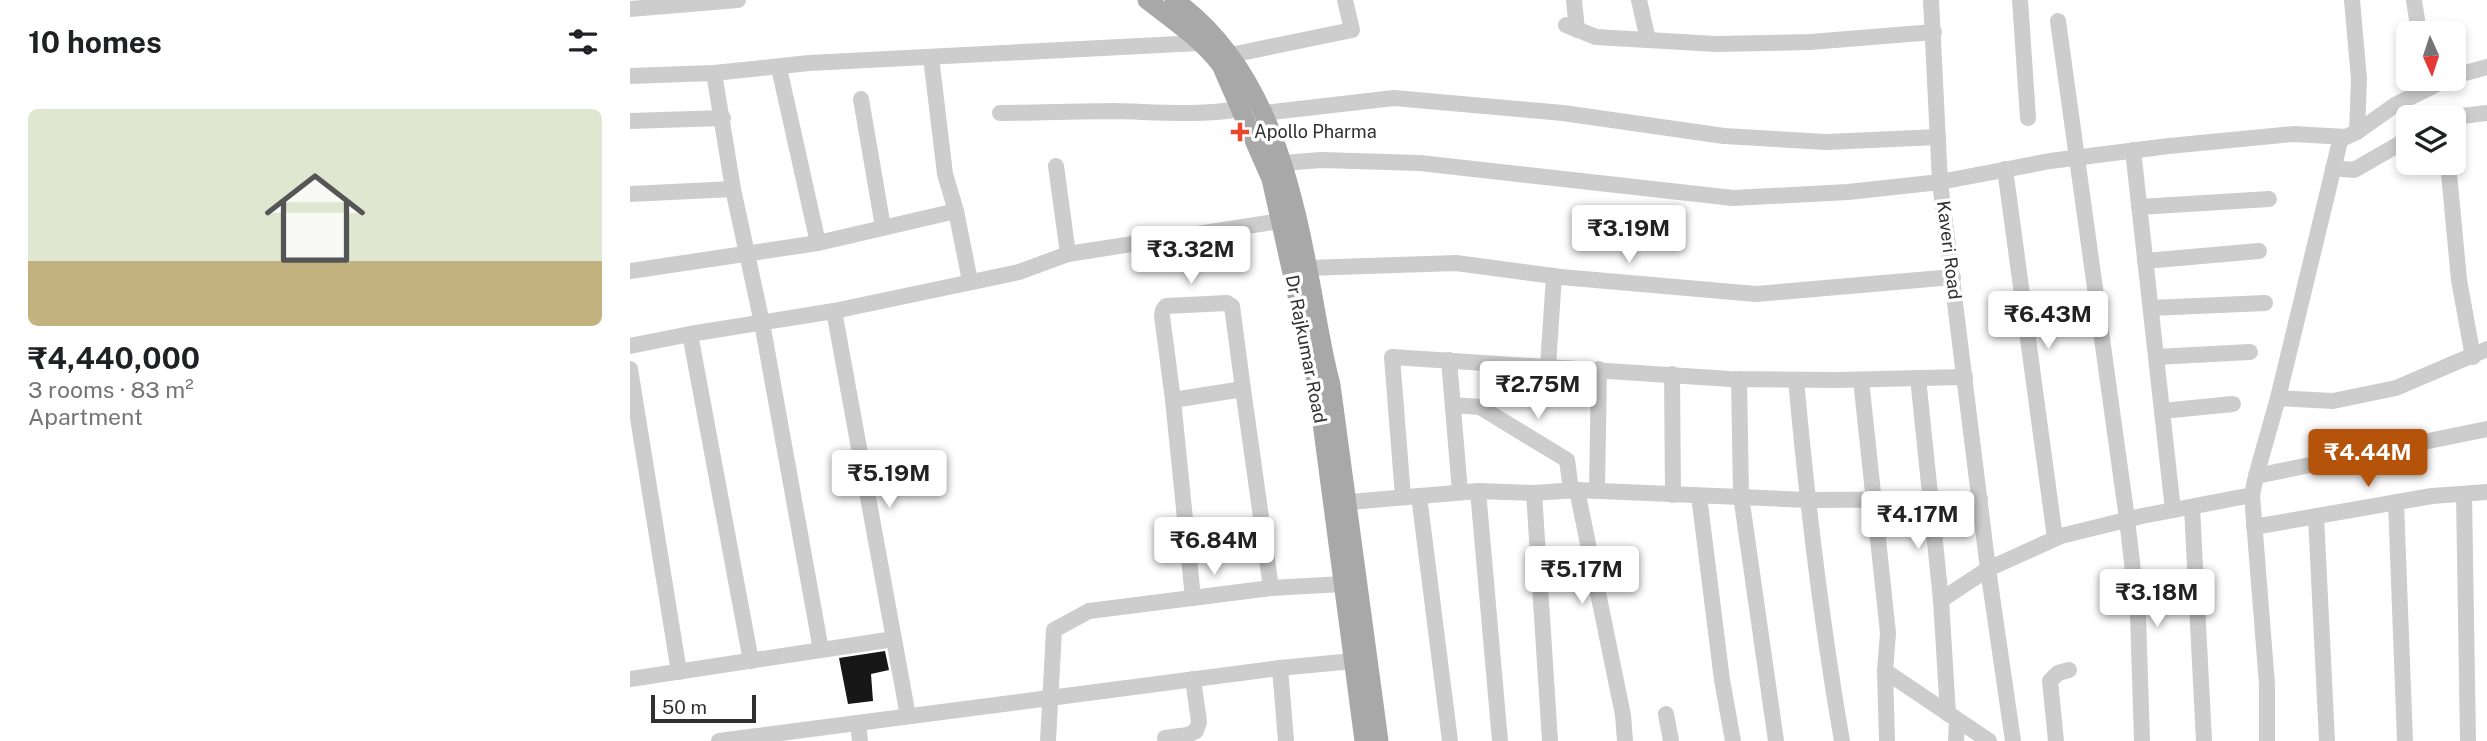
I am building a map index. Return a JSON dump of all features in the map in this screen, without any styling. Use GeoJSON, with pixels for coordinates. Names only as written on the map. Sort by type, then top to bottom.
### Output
{"type":"FeatureCollection","features":[{"type":"Feature","properties":{"kind":"main road","name":"Dr Rajkumar Road"},"geometry":{"type":"LineString","coordinates":[[1147,0],[1221,65],[1271,179],[1317,385],[1339,503],[1361,661],[1364,741]]}},
{"type":"Feature","properties":{"kind":"main road","name":"Dr Rajkumar Road"},"geometry":{"type":"LineString","coordinates":[[1174,0],[1190,12],[1231,55],[1264,113],[1283,163],[1332,385],[1343,584],[1379,741]]}},
{"type":"Feature","properties":{"kind":"street"},"geometry":{"type":"LineString","coordinates":[[630,9],[738,0]]}},
{"type":"Feature","properties":{"kind":"street"},"geometry":{"type":"LineString","coordinates":[[1231,55],[1352,30],[1345,0]]}},
{"type":"Feature","properties":{"kind":"street"},"geometry":{"type":"LineString","coordinates":[[1574,0],[1571,27],[1596,37],[1716,44],[1810,42],[1934,32]]}},
{"type":"Feature","properties":{"kind":"street"},"geometry":{"type":"LineString","coordinates":[[1639,0],[1648,40]]}},
{"type":"Feature","properties":{"kind":"street","name":"Kaveri Road"},"geometry":{"type":"LineString","coordinates":[[1931,0],[1940,182],[2012,741]]}},
{"type":"Feature","properties":{"kind":"street"},"geometry":{"type":"LineString","coordinates":[[2020,0],[2028,118]]}},
{"type":"Feature","properties":{"kind":"street"},"geometry":{"type":"LineString","coordinates":[[2352,0],[2359,79],[2357,132]]}},
{"type":"Feature","properties":{"kind":"street"},"geometry":{"type":"LineString","coordinates":[[2414,0],[2417,21]]}},
{"type":"Feature","properties":{"kind":"street"},"geometry":{"type":"LineString","coordinates":[[2058,21],[2127,519],[2138,615],[2142,741]]}},
{"type":"Feature","properties":{"kind":"street"},"geometry":{"type":"LineString","coordinates":[[630,76],[714,74],[809,63],[1199,43]]}},
{"type":"Feature","properties":{"kind":"street"},"geometry":{"type":"LineString","coordinates":[[931,57],[945,174],[956,211],[970,281]]}},
{"type":"Feature","properties":{"kind":"street"},"geometry":{"type":"LineString","coordinates":[[2466,73],[2487,67]]}},
{"type":"Feature","properties":{"kind":"street"},"geometry":{"type":"LineString","coordinates":[[779,68],[818,243]]}},
{"type":"Feature","properties":{"kind":"street"},"geometry":{"type":"LineString","coordinates":[[714,74],[733,188],[762,323],[821,650]]}},
{"type":"Feature","properties":{"kind":"street"},"geometry":{"type":"LineString","coordinates":[[1283,163],[1321,160],[1420,163],[1733,198],[1848,192],[1940,182],[2077,157],[2133,150],[2294,134],[2341,137],[2357,132],[2396,105],[2423,91]]}},
{"type":"Feature","properties":{"kind":"street"},"geometry":{"type":"LineString","coordinates":[[1264,113],[1394,98],[1563,113],[1724,136],[1828,142],[1938,137]]}},
{"type":"Feature","properties":{"kind":"street"},"geometry":{"type":"LineString","coordinates":[[861,99],[883,228]]}},
{"type":"Feature","properties":{"kind":"street"},"geometry":{"type":"LineString","coordinates":[[999,114],[1115,111],[1213,114],[1240,109]]}},
{"type":"Feature","properties":{"kind":"street"},"geometry":{"type":"LineString","coordinates":[[2466,116],[2487,113]]}},
{"type":"Feature","properties":{"kind":"street"},"geometry":{"type":"LineString","coordinates":[[630,121],[723,118]]}},
{"type":"Feature","properties":{"kind":"street"},"geometry":{"type":"LineString","coordinates":[[2267,741],[2267,684],[2252,495],[2341,137]]}},
{"type":"Feature","properties":{"kind":"street"},"geometry":{"type":"LineString","coordinates":[[2333,168],[2354,170],[2396,146]]}},
{"type":"Feature","properties":{"kind":"street"},"geometry":{"type":"LineString","coordinates":[[2133,150],[2173,510]]}},
{"type":"Feature","properties":{"kind":"street"},"geometry":{"type":"LineString","coordinates":[[1056,166],[1068,254]]}},
{"type":"Feature","properties":{"kind":"street"},"geometry":{"type":"LineString","coordinates":[[2005,169],[2055,538]]}},
{"type":"Feature","properties":{"kind":"street"},"geometry":{"type":"LineString","coordinates":[[2278,398],[2333,401],[2396,388],[2480,353],[2459,280],[2449,175]]}},
{"type":"Feature","properties":{"kind":"street"},"geometry":{"type":"LineString","coordinates":[[630,194],[733,188]]}},
{"type":"Feature","properties":{"kind":"street"},"geometry":{"type":"LineString","coordinates":[[2139,206],[2269,199]]}},
{"type":"Feature","properties":{"kind":"street"},"geometry":{"type":"LineString","coordinates":[[630,271],[818,243],[956,211]]}},
{"type":"Feature","properties":{"kind":"street"},"geometry":{"type":"LineString","coordinates":[[630,346],[834,312],[1019,272],[1068,254],[1280,221]]}},
{"type":"Feature","properties":{"kind":"street"},"geometry":{"type":"LineString","coordinates":[[2145,261],[2259,251]]}},
{"type":"Feature","properties":{"kind":"street"},"geometry":{"type":"LineString","coordinates":[[1308,268],[1456,263],[1554,276],[1756,294],[1953,277]]}},
{"type":"Feature","properties":{"kind":"street"},"geometry":{"type":"LineString","coordinates":[[1548,366],[1554,276]]}},
{"type":"Feature","properties":{"kind":"street"},"geometry":{"type":"LineString","coordinates":[[1193,598],[1163,317],[1166,306],[1227,303],[1232,306],[1270,588]]}},
{"type":"Feature","properties":{"kind":"street"},"geometry":{"type":"LineString","coordinates":[[2151,309],[2264,303]]}},
{"type":"Feature","properties":{"kind":"street"},"geometry":{"type":"LineString","coordinates":[[834,312],[908,716]]}},
{"type":"Feature","properties":{"kind":"street"},"geometry":{"type":"LineString","coordinates":[[690,334],[751,661]]}},
{"type":"Feature","properties":{"kind":"street"},"geometry":{"type":"LineString","coordinates":[[2156,357],[2250,352]]}},
{"type":"Feature","properties":{"kind":"street"},"geometry":{"type":"LineString","coordinates":[[1450,741],[1411,497],[1392,357],[1739,379],[1965,377]]}},
{"type":"Feature","properties":{"kind":"street"},"geometry":{"type":"LineString","coordinates":[[1449,360],[1460,492]]}},
{"type":"Feature","properties":{"kind":"street"},"geometry":{"type":"LineString","coordinates":[[630,369],[679,671]]}},
{"type":"Feature","properties":{"kind":"street"},"geometry":{"type":"LineString","coordinates":[[1597,491],[1599,369]]}},
{"type":"Feature","properties":{"kind":"street"},"geometry":{"type":"LineString","coordinates":[[1672,374],[1673,495]]}},
{"type":"Feature","properties":{"kind":"street"},"geometry":{"type":"LineString","coordinates":[[1918,378],[1956,741]]}},
{"type":"Feature","properties":{"kind":"street"},"geometry":{"type":"LineString","coordinates":[[1739,379],[1741,496],[1776,741]]}},
{"type":"Feature","properties":{"kind":"street"},"geometry":{"type":"LineString","coordinates":[[1796,380],[1823,633],[1842,741]]}},
{"type":"Feature","properties":{"kind":"street"},"geometry":{"type":"LineString","coordinates":[[1861,380],[1888,632],[1885,671],[1887,741]]}},
{"type":"Feature","properties":{"kind":"street"},"geometry":{"type":"LineString","coordinates":[[1173,400],[1243,388]]}},
{"type":"Feature","properties":{"kind":"street"},"geometry":{"type":"LineString","coordinates":[[2162,411],[2233,404]]}},
{"type":"Feature","properties":{"kind":"street"},"geometry":{"type":"LineString","coordinates":[[1453,405],[1480,407],[1567,460],[1623,715],[1625,741]]}},
{"type":"Feature","properties":{"kind":"street"},"geometry":{"type":"LineString","coordinates":[[2256,476],[2487,429]]}},
{"type":"Feature","properties":{"kind":"street"},"geometry":{"type":"LineString","coordinates":[[1339,503],[1478,491],[1534,493],[1574,490],[1807,500],[1980,499]]}},
{"type":"Feature","properties":{"kind":"street"},"geometry":{"type":"LineString","coordinates":[[1478,491],[1500,741]]}},
{"type":"Feature","properties":{"kind":"street"},"geometry":{"type":"LineString","coordinates":[[2255,527],[2432,496],[2487,492]]}},
{"type":"Feature","properties":{"kind":"street"},"geometry":{"type":"LineString","coordinates":[[1534,493],[1550,741]]}},
{"type":"Feature","properties":{"kind":"street"},"geometry":{"type":"LineString","coordinates":[[2464,494],[2468,741]]}},
{"type":"Feature","properties":{"kind":"street"},"geometry":{"type":"LineString","coordinates":[[1941,600],[1988,569],[2055,538],[2127,519],[2252,495]]}},
{"type":"Feature","properties":{"kind":"street"},"geometry":{"type":"LineString","coordinates":[[1699,496],[1733,741]]}},
{"type":"Feature","properties":{"kind":"street"},"geometry":{"type":"LineString","coordinates":[[2396,502],[2405,741]]}},
{"type":"Feature","properties":{"kind":"street"},"geometry":{"type":"LineString","coordinates":[[2192,507],[2204,741]]}},
{"type":"Feature","properties":{"kind":"street"},"geometry":{"type":"LineString","coordinates":[[2316,516],[2327,741]]}},
{"type":"Feature","properties":{"kind":"street"},"geometry":{"type":"LineString","coordinates":[[1048,741],[1054,630],[1089,611],[1270,588],[1343,584]]}},
{"type":"Feature","properties":{"kind":"street"},"geometry":{"type":"LineString","coordinates":[[630,679],[894,639]]}},
{"type":"Feature","properties":{"kind":"street"},"geometry":{"type":"LineString","coordinates":[[719,741],[848,730],[908,716],[1280,668],[1361,661]]}},
{"type":"Feature","properties":{"kind":"street"},"geometry":{"type":"LineString","coordinates":[[1280,668],[1286,741]]}},
{"type":"Feature","properties":{"kind":"street"},"geometry":{"type":"LineString","coordinates":[[2056,741],[2050,681],[2058,673],[2069,670]]}},
{"type":"Feature","properties":{"kind":"street"},"geometry":{"type":"LineString","coordinates":[[1885,671],[1989,741]]}},
{"type":"Feature","properties":{"kind":"street"},"geometry":{"type":"LineString","coordinates":[[1166,738],[1196,731],[1199,722],[1192,679]]}},
{"type":"Feature","properties":{"kind":"street"},"geometry":{"type":"LineString","coordinates":[[1667,714],[1671,741]]}},
{"type":"Feature","properties":{"kind":"street"},"geometry":{"type":"LineString","coordinates":[[848,730],[860,741]]}},
{"type":"Feature","properties":{"kind":"building"},"geometry":{"type":"Polygon","coordinates":[[[885,651],[889,670],[871,674],[873,701],[848,704],[839,658],[885,651]]]}},
{"type":"Feature","properties":{"kind":"place","name":"Apollo Pharma"},"geometry":{"type":"Point","coordinates":[1240,132]}}]}
